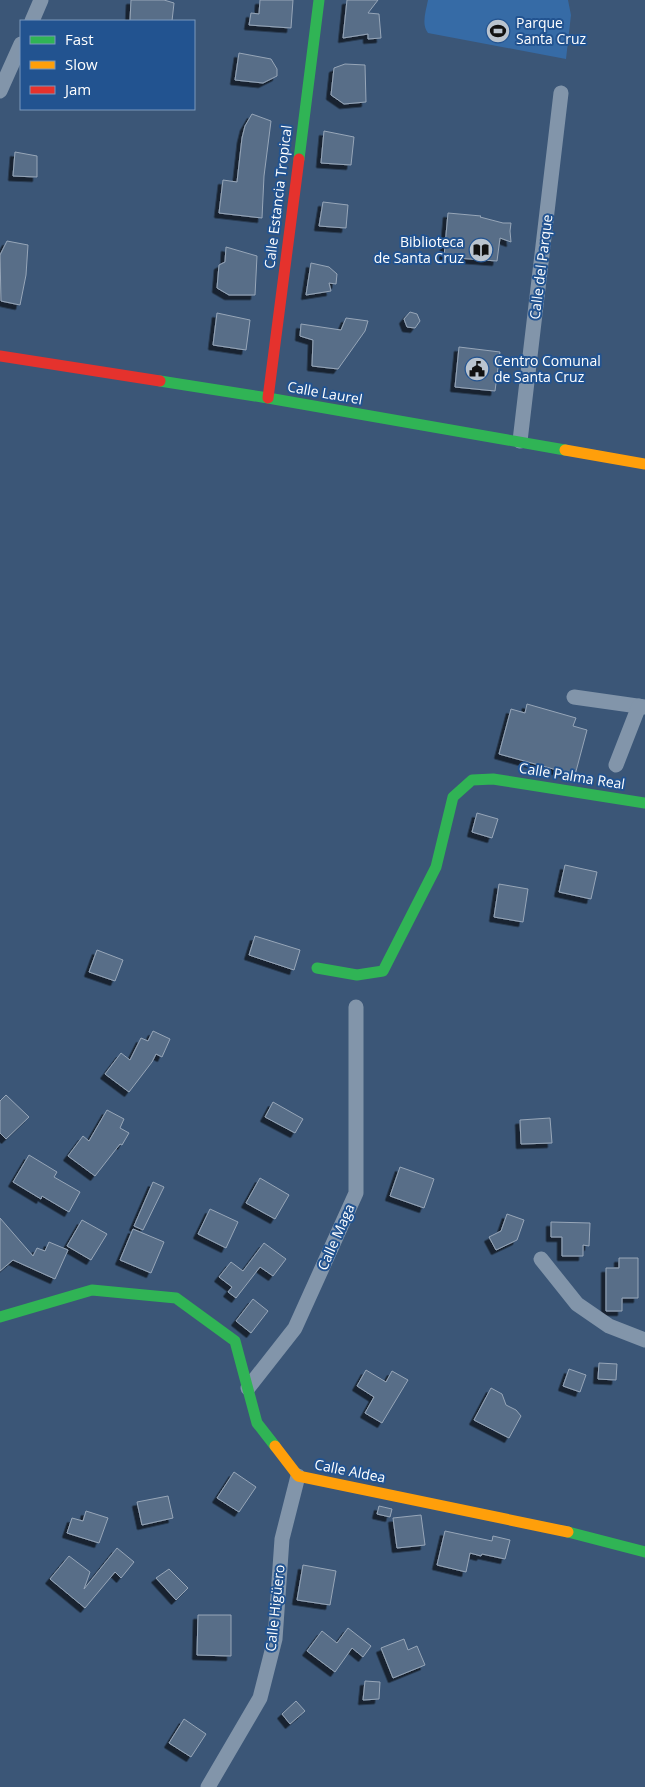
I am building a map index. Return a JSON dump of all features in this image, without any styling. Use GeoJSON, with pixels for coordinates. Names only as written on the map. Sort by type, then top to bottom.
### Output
{"type":"FeatureCollection","features":[{"type":"Feature","properties":{"kind":"street"},"geometry":{"type":"LineString","coordinates":[[32,20],[41,0]]}},
{"type":"Feature","properties":{"kind":"street","name":"Calle Estancia Tropical"},"geometry":{"type":"LineString","coordinates":[[268,398],[319,0]]}},
{"type":"Feature","properties":{"kind":"street"},"geometry":{"type":"LineString","coordinates":[[0,91],[20,46]]}},
{"type":"Feature","properties":{"kind":"street","name":"Calle del Parque"},"geometry":{"type":"LineString","coordinates":[[520,441],[561,93]]}},
{"type":"Feature","properties":{"kind":"street","name":"Calle Laurel"},"geometry":{"type":"LineString","coordinates":[[0,356],[268,398],[645,464]]}},
{"type":"Feature","properties":{"kind":"street"},"geometry":{"type":"LineString","coordinates":[[574,697],[642,706],[616,765]]}},
{"type":"Feature","properties":{"kind":"street","name":"Calle Palma Real"},"geometry":{"type":"LineString","coordinates":[[317,968],[356,975],[383,971],[436,867],[453,797],[472,780],[493,779],[645,804]]}},
{"type":"Feature","properties":{"kind":"street","name":"Calle Maga"},"geometry":{"type":"LineString","coordinates":[[248,1388],[295,1328],[356,1193],[355,1138],[356,1007],[356,1009]]}},
{"type":"Feature","properties":{"kind":"street"},"geometry":{"type":"LineString","coordinates":[[541,1259],[577,1304],[609,1326],[645,1340]]}},
{"type":"Feature","properties":{"kind":"street","name":"Calle Aldea"},"geometry":{"type":"LineString","coordinates":[[0,1317],[92,1290],[176,1298],[234,1341],[258,1423],[298,1476],[538,1525],[645,1552]]}},
{"type":"Feature","properties":{"kind":"street","name":"Calle Higüero"},"geometry":{"type":"LineString","coordinates":[[208,1787],[260,1698],[275,1640],[282,1539],[298,1476]]}},
{"type":"Feature","properties":{"kind":"shaded area","name":"Parque Santa Cruz"},"geometry":{"type":"Polygon","coordinates":[[[428,0],[568,0],[571,15],[566,59],[428,33],[424,22],[428,0]]]}},
{"type":"Feature","properties":{"kind":"building"},"geometry":{"type":"Polygon","coordinates":[[[131,0],[164,0],[174,3],[172,20],[130,20],[131,0]]]}},
{"type":"Feature","properties":{"kind":"building"},"geometry":{"type":"Polygon","coordinates":[[[260,0],[293,0],[291,28],[249,25],[251,13],[259,14],[260,0]]]}},
{"type":"Feature","properties":{"kind":"building"},"geometry":{"type":"Polygon","coordinates":[[[347,0],[378,0],[368,13],[379,14],[381,38],[368,39],[368,34],[343,38],[347,0]]]}},
{"type":"Feature","properties":{"kind":"building"},"geometry":{"type":"Polygon","coordinates":[[[239,53],[271,59],[277,69],[277,76],[263,83],[235,80],[239,53]]]}},
{"type":"Feature","properties":{"kind":"building"},"geometry":{"type":"Polygon","coordinates":[[[345,64],[365,65],[366,102],[344,104],[331,95],[334,68],[345,64]]]}},
{"type":"Feature","properties":{"kind":"building"},"geometry":{"type":"Polygon","coordinates":[[[252,114],[271,121],[264,176],[262,218],[219,213],[223,180],[237,182],[242,138],[245,126],[252,114]]]}},
{"type":"Feature","properties":{"kind":"building"},"geometry":{"type":"Polygon","coordinates":[[[324,131],[354,137],[351,165],[321,163],[324,131]]]}},
{"type":"Feature","properties":{"kind":"building"},"geometry":{"type":"Polygon","coordinates":[[[15,152],[37,156],[37,177],[13,176],[15,152]]]}},
{"type":"Feature","properties":{"kind":"building"},"geometry":{"type":"Polygon","coordinates":[[[323,202],[348,205],[346,228],[319,226],[323,202]]]}},
{"type":"Feature","properties":{"kind":"building"},"geometry":{"type":"Polygon","coordinates":[[[448,213],[481,216],[503,223],[511,223],[511,242],[500,238],[497,261],[444,257],[448,213]]]}},
{"type":"Feature","properties":{"kind":"building"},"geometry":{"type":"Polygon","coordinates":[[[7,241],[28,245],[26,275],[20,305],[1,301],[0,255],[7,241]]]}},
{"type":"Feature","properties":{"kind":"building"},"geometry":{"type":"Polygon","coordinates":[[[226,247],[257,256],[255,295],[229,295],[217,288],[219,265],[225,262],[226,247]]]}},
{"type":"Feature","properties":{"kind":"building"},"geometry":{"type":"Polygon","coordinates":[[[311,263],[329,267],[337,274],[336,284],[329,283],[331,291],[306,295],[311,263]]]}},
{"type":"Feature","properties":{"kind":"building"},"geometry":{"type":"Polygon","coordinates":[[[410,312],[417,314],[420,321],[415,328],[407,327],[404,319],[410,312]]]}},
{"type":"Feature","properties":{"kind":"building"},"geometry":{"type":"Polygon","coordinates":[[[217,313],[250,320],[246,350],[213,345],[217,313]]]}},
{"type":"Feature","properties":{"kind":"building"},"geometry":{"type":"Polygon","coordinates":[[[346,318],[368,321],[365,331],[338,369],[312,366],[313,340],[300,336],[301,324],[341,330],[346,318]]]}},
{"type":"Feature","properties":{"kind":"building","name":"Centro Comunal de Santa Cruz"},"geometry":{"type":"Polygon","coordinates":[[[459,347],[500,352],[495,391],[455,387],[459,347]]]}},
{"type":"Feature","properties":{"kind":"building"},"geometry":{"type":"Polygon","coordinates":[[[527,704],[576,718],[573,726],[587,730],[575,775],[499,754],[511,709],[525,713],[527,704]]]}},
{"type":"Feature","properties":{"kind":"building"},"geometry":{"type":"Polygon","coordinates":[[[477,813],[498,819],[492,838],[472,832],[477,813]]]}},
{"type":"Feature","properties":{"kind":"building"},"geometry":{"type":"Polygon","coordinates":[[[565,865],[597,872],[591,899],[559,892],[565,865]]]}},
{"type":"Feature","properties":{"kind":"building"},"geometry":{"type":"Polygon","coordinates":[[[499,884],[528,889],[523,922],[494,917],[499,884]]]}},
{"type":"Feature","properties":{"kind":"building"},"geometry":{"type":"Polygon","coordinates":[[[255,936],[300,950],[294,970],[249,955],[255,936]]]}},
{"type":"Feature","properties":{"kind":"building"},"geometry":{"type":"Polygon","coordinates":[[[97,950],[123,960],[115,981],[89,972],[97,950]]]}},
{"type":"Feature","properties":{"kind":"building"},"geometry":{"type":"Polygon","coordinates":[[[153,1031],[170,1039],[162,1057],[156,1054],[129,1092],[105,1074],[121,1053],[130,1060],[141,1038],[148,1041],[153,1031]]]}},
{"type":"Feature","properties":{"kind":"building"},"geometry":{"type":"Polygon","coordinates":[[[6,1095],[29,1117],[6,1139],[0,1133],[0,1101],[6,1095]]]}},
{"type":"Feature","properties":{"kind":"building"},"geometry":{"type":"Polygon","coordinates":[[[273,1102],[303,1119],[295,1133],[265,1117],[273,1102]]]}},
{"type":"Feature","properties":{"kind":"building"},"geometry":{"type":"Polygon","coordinates":[[[107,1110],[124,1119],[120,1128],[129,1133],[122,1145],[120,1144],[95,1176],[68,1156],[83,1136],[89,1141],[107,1110]]]}},
{"type":"Feature","properties":{"kind":"building"},"geometry":{"type":"Polygon","coordinates":[[[550,1118],[552,1143],[521,1144],[520,1120],[550,1118]]]}},
{"type":"Feature","properties":{"kind":"building"},"geometry":{"type":"Polygon","coordinates":[[[29,1155],[57,1172],[54,1177],[80,1192],[69,1212],[42,1196],[41,1199],[13,1182],[29,1155]]]}},
{"type":"Feature","properties":{"kind":"building"},"geometry":{"type":"Polygon","coordinates":[[[400,1167],[434,1179],[424,1208],[390,1196],[400,1167]]]}},
{"type":"Feature","properties":{"kind":"building"},"geometry":{"type":"Polygon","coordinates":[[[260,1178],[289,1195],[275,1219],[246,1203],[260,1178]]]}},
{"type":"Feature","properties":{"kind":"building"},"geometry":{"type":"Polygon","coordinates":[[[153,1182],[164,1187],[143,1230],[134,1226],[153,1182]]]}},
{"type":"Feature","properties":{"kind":"building"},"geometry":{"type":"Polygon","coordinates":[[[210,1209],[238,1222],[226,1248],[198,1234],[210,1209]]]}},
{"type":"Feature","properties":{"kind":"building"},"geometry":{"type":"Polygon","coordinates":[[[507,1214],[524,1220],[517,1240],[496,1250],[489,1237],[501,1231],[507,1214]]]}},
{"type":"Feature","properties":{"kind":"building"},"geometry":{"type":"Polygon","coordinates":[[[0,1218],[33,1256],[37,1248],[45,1251],[49,1242],[68,1250],[55,1279],[13,1260],[0,1271],[0,1218]]]}},
{"type":"Feature","properties":{"kind":"building"},"geometry":{"type":"Polygon","coordinates":[[[82,1220],[107,1234],[91,1260],[67,1246],[82,1220]]]}},
{"type":"Feature","properties":{"kind":"building"},"geometry":{"type":"Polygon","coordinates":[[[551,1222],[590,1223],[589,1246],[583,1245],[583,1256],[562,1256],[562,1237],[551,1237],[551,1222]]]}},
{"type":"Feature","properties":{"kind":"building"},"geometry":{"type":"Polygon","coordinates":[[[133,1229],[164,1242],[151,1273],[120,1260],[133,1229]]]}},
{"type":"Feature","properties":{"kind":"building"},"geometry":{"type":"Polygon","coordinates":[[[264,1243],[286,1259],[273,1276],[260,1267],[236,1298],[228,1292],[232,1287],[219,1277],[231,1262],[243,1271],[264,1243]]]}},
{"type":"Feature","properties":{"kind":"building"},"geometry":{"type":"Polygon","coordinates":[[[619,1258],[638,1258],[638,1298],[622,1298],[622,1311],[606,1311],[606,1268],[619,1268],[619,1258]]]}},
{"type":"Feature","properties":{"kind":"building"},"geometry":{"type":"Polygon","coordinates":[[[253,1299],[268,1311],[251,1333],[236,1321],[253,1299]]]}},
{"type":"Feature","properties":{"kind":"building"},"geometry":{"type":"Polygon","coordinates":[[[599,1363],[617,1364],[616,1380],[598,1379],[599,1363]]]}},
{"type":"Feature","properties":{"kind":"building"},"geometry":{"type":"Polygon","coordinates":[[[569,1369],[586,1375],[580,1392],[563,1386],[569,1369]]]}},
{"type":"Feature","properties":{"kind":"building"},"geometry":{"type":"Polygon","coordinates":[[[366,1370],[386,1382],[392,1371],[408,1380],[382,1423],[365,1413],[374,1397],[357,1386],[366,1370]]]}},
{"type":"Feature","properties":{"kind":"building"},"geometry":{"type":"Polygon","coordinates":[[[491,1388],[502,1394],[506,1405],[516,1410],[521,1416],[509,1438],[474,1420],[491,1388]]]}},
{"type":"Feature","properties":{"kind":"building"},"geometry":{"type":"Polygon","coordinates":[[[234,1472],[256,1487],[239,1512],[217,1498],[234,1472]]]}},
{"type":"Feature","properties":{"kind":"building"},"geometry":{"type":"Polygon","coordinates":[[[168,1496],[173,1518],[142,1525],[137,1502],[168,1496]]]}},
{"type":"Feature","properties":{"kind":"building"},"geometry":{"type":"Polygon","coordinates":[[[379,1506],[392,1509],[390,1517],[377,1514],[379,1506]]]}},
{"type":"Feature","properties":{"kind":"building"},"geometry":{"type":"Polygon","coordinates":[[[86,1511],[108,1518],[99,1543],[67,1533],[72,1518],[83,1521],[86,1511]]]}},
{"type":"Feature","properties":{"kind":"building"},"geometry":{"type":"Polygon","coordinates":[[[421,1515],[425,1545],[397,1548],[393,1518],[421,1515]]]}},
{"type":"Feature","properties":{"kind":"building"},"geometry":{"type":"Polygon","coordinates":[[[445,1531],[492,1541],[493,1536],[510,1540],[505,1559],[470,1553],[466,1572],[437,1565],[445,1531]]]}},
{"type":"Feature","properties":{"kind":"building"},"geometry":{"type":"Polygon","coordinates":[[[117,1548],[134,1562],[121,1578],[115,1572],[85,1608],[50,1579],[69,1556],[90,1572],[84,1589],[117,1548]]]}},
{"type":"Feature","properties":{"kind":"building"},"geometry":{"type":"Polygon","coordinates":[[[303,1565],[336,1571],[330,1605],[297,1600],[303,1565]]]}},
{"type":"Feature","properties":{"kind":"building"},"geometry":{"type":"Polygon","coordinates":[[[169,1569],[188,1588],[176,1600],[156,1578],[169,1569]]]}},
{"type":"Feature","properties":{"kind":"building"},"geometry":{"type":"Polygon","coordinates":[[[198,1615],[231,1615],[231,1656],[197,1655],[198,1615]]]}},
{"type":"Feature","properties":{"kind":"building"},"geometry":{"type":"Polygon","coordinates":[[[348,1628],[371,1646],[363,1657],[352,1648],[335,1672],[307,1651],[322,1631],[337,1643],[348,1628]]]}},
{"type":"Feature","properties":{"kind":"building"},"geometry":{"type":"Polygon","coordinates":[[[404,1639],[408,1650],[417,1646],[425,1665],[393,1678],[381,1648],[404,1639]]]}},
{"type":"Feature","properties":{"kind":"building"},"geometry":{"type":"Polygon","coordinates":[[[365,1681],[380,1682],[379,1699],[363,1700],[365,1681]]]}},
{"type":"Feature","properties":{"kind":"building"},"geometry":{"type":"Polygon","coordinates":[[[296,1701],[305,1711],[290,1724],[282,1714],[296,1701]]]}},
{"type":"Feature","properties":{"kind":"building"},"geometry":{"type":"Polygon","coordinates":[[[184,1719],[206,1734],[191,1757],[169,1743],[184,1719]]]}},
{"type":"Feature","properties":{"kind":"traffic: fast"},"geometry":{"type":"LineString","coordinates":[[299,159],[319,0]]}},
{"type":"Feature","properties":{"kind":"traffic: fast"},"geometry":{"type":"LineString","coordinates":[[160,381],[565,450]]}},
{"type":"Feature","properties":{"kind":"traffic: fast"},"geometry":{"type":"LineString","coordinates":[[317,968],[357,975],[383,971],[436,867],[453,797],[472,780],[493,779],[645,803]]}},
{"type":"Feature","properties":{"kind":"traffic: fast"},"geometry":{"type":"LineString","coordinates":[[0,1317],[92,1290],[176,1298],[235,1341],[257,1423],[275,1446]]}},
{"type":"Feature","properties":{"kind":"traffic: fast"},"geometry":{"type":"LineString","coordinates":[[568,1532],[645,1552]]}},
{"type":"Feature","properties":{"kind":"traffic: slow"},"geometry":{"type":"LineString","coordinates":[[565,450],[645,464]]}},
{"type":"Feature","properties":{"kind":"traffic: slow"},"geometry":{"type":"LineString","coordinates":[[275,1446],[298,1476],[568,1532]]}},
{"type":"Feature","properties":{"kind":"traffic: jam"},"geometry":{"type":"LineString","coordinates":[[268,398],[299,159]]}},
{"type":"Feature","properties":{"kind":"traffic: jam"},"geometry":{"type":"LineString","coordinates":[[0,356],[160,381]]}},
{"type":"Feature","properties":{"kind":"place","name":"Parque Santa Cruz"},"geometry":{"type":"Point","coordinates":[498,31]}},
{"type":"Feature","properties":{"kind":"place","name":"Biblioteca de Santa Cruz"},"geometry":{"type":"Point","coordinates":[481,250]}},
{"type":"Feature","properties":{"kind":"place","name":"Centro Comunal de Santa Cruz"},"geometry":{"type":"Point","coordinates":[477,369]}}]}
